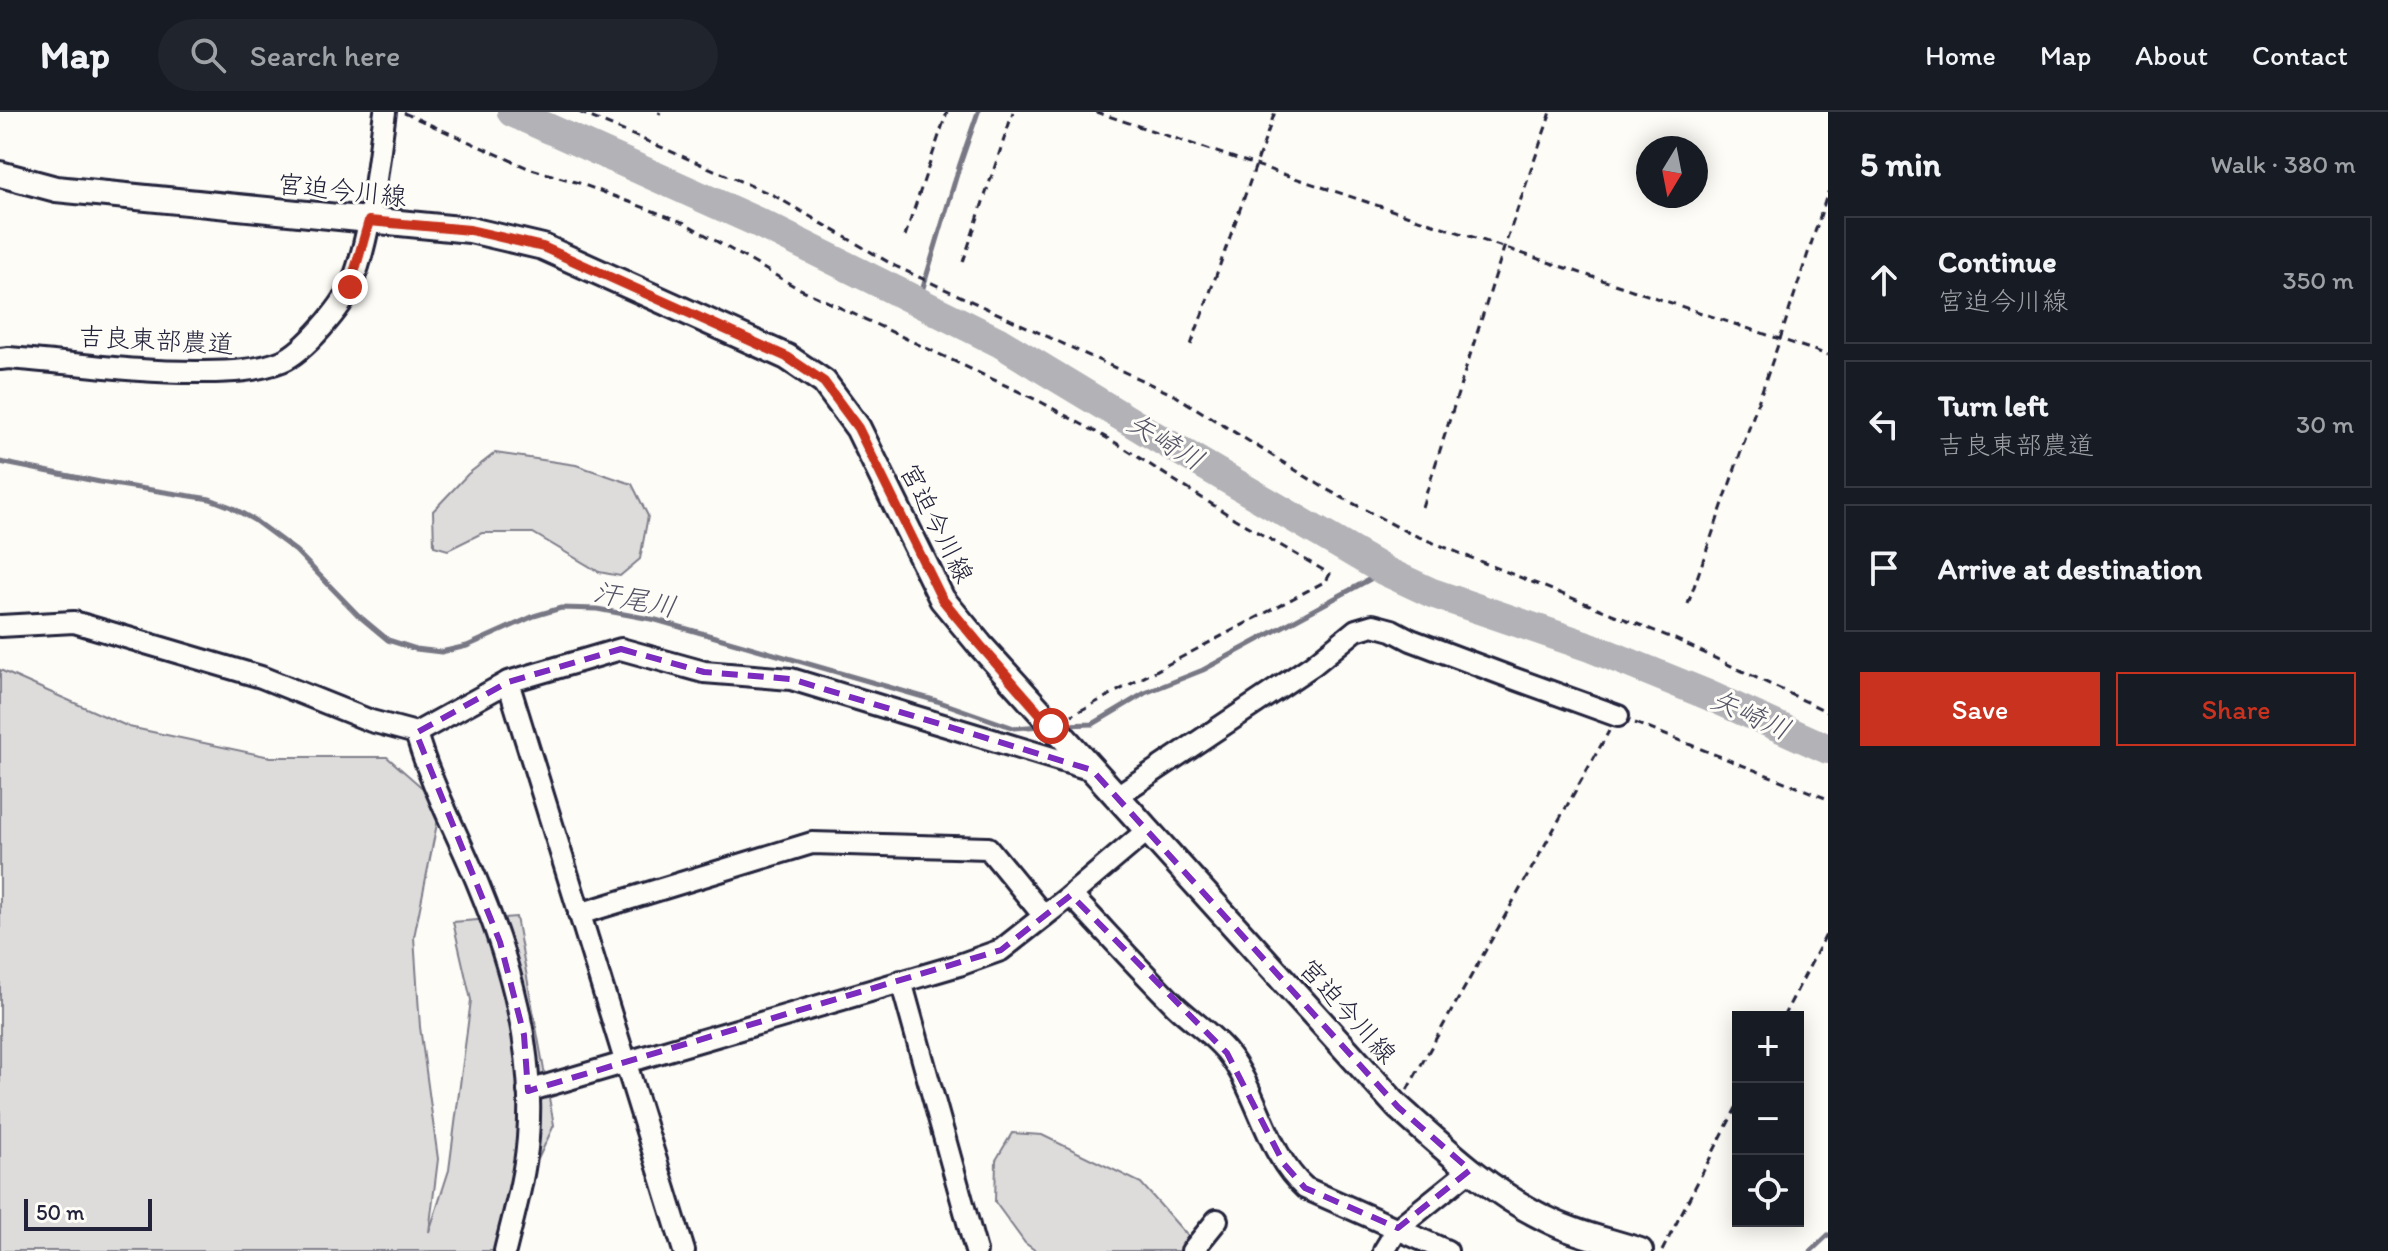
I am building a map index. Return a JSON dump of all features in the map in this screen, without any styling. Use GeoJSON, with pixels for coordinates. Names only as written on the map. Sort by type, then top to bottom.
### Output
{"type":"FeatureCollection","features":[{"type":"Feature","properties":{"kind":"main road","name":"宮迫今川線"},"geometry":{"type":"LineString","coordinates":[[0,174],[56,189],[470,230],[543,247],[787,357],[824,382],[858,428],[942,599],[1051,726],[1398,1107],[1470,1170],[1515,1201],[1548,1220],[1640,1251]]}},
{"type":"Feature","properties":{"kind":"street","name":"吉良東部農道"},"geometry":{"type":"LineString","coordinates":[[0,359],[74,363],[138,371],[192,372],[239,371],[283,361],[317,334],[350,287],[369,221],[385,112]]}},
{"type":"Feature","properties":{"kind":"street"},"geometry":{"type":"LineString","coordinates":[[0,626],[74,622],[261,677],[371,721],[416,733],[508,682],[621,649],[704,672],[791,679],[1092,770]]}},
{"type":"Feature","properties":{"kind":"street"},"geometry":{"type":"LineString","coordinates":[[1117,796],[1313,665],[1356,630],[1373,625],[1618,716]]}},
{"type":"Feature","properties":{"kind":"street"},"geometry":{"type":"LineString","coordinates":[[508,682],[684,1251]]}},
{"type":"Feature","properties":{"kind":"street"},"geometry":{"type":"LineString","coordinates":[[416,733],[426,769],[460,842],[500,942],[524,1035],[528,1138],[520,1190],[505,1251]]}},
{"type":"Feature","properties":{"kind":"street"},"geometry":{"type":"LineString","coordinates":[[528,1091],[1001,950],[1148,830]]}},
{"type":"Feature","properties":{"kind":"street"},"geometry":{"type":"LineString","coordinates":[[579,914],[812,843],[988,848],[1044,916]]}},
{"type":"Feature","properties":{"kind":"street"},"geometry":{"type":"LineString","coordinates":[[1071,895],[1178,1007],[1227,1053],[1247,1086],[1284,1164],[1305,1188],[1447,1251]]}},
{"type":"Feature","properties":{"kind":"street"},"geometry":{"type":"LineString","coordinates":[[901,981],[976,1251]]}},
{"type":"Feature","properties":{"kind":"street"},"geometry":{"type":"LineString","coordinates":[[1384,1251],[1398,1228],[1470,1170]]}},
{"type":"Feature","properties":{"kind":"street"},"geometry":{"type":"LineString","coordinates":[[1192,1251],[1217,1220]]}},
{"type":"Feature","properties":{"kind":"path"},"geometry":{"type":"LineString","coordinates":[[401,112],[528,168],[579,183],[685,223],[794,286],[1041,402],[1116,443],[1235,519],[1330,574],[1326,581],[1051,726]]}},
{"type":"Feature","properties":{"kind":"path"},"geometry":{"type":"LineString","coordinates":[[579,112],[775,196],[895,266],[1176,396],[1326,489],[1409,533],[1675,639],[1828,712]]}},
{"type":"Feature","properties":{"kind":"path"},"geometry":{"type":"LineString","coordinates":[[905,236],[947,112]]}},
{"type":"Feature","properties":{"kind":"path"},"geometry":{"type":"LineString","coordinates":[[963,262],[1013,112]]}},
{"type":"Feature","properties":{"kind":"path"},"geometry":{"type":"LineString","coordinates":[[1096,112],[1828,355]]}},
{"type":"Feature","properties":{"kind":"path"},"geometry":{"type":"LineString","coordinates":[[1191,345],[1275,112]]}},
{"type":"Feature","properties":{"kind":"path"},"geometry":{"type":"LineString","coordinates":[[1422,507],[1504,248],[1551,112]]}},
{"type":"Feature","properties":{"kind":"path"},"geometry":{"type":"LineString","coordinates":[[1688,604],[1828,192]]}},
{"type":"Feature","properties":{"kind":"path"},"geometry":{"type":"LineString","coordinates":[[1398,1107],[1618,716],[1828,799]]}},
{"type":"Feature","properties":{"kind":"path"},"geometry":{"type":"LineString","coordinates":[[1786,1011],[1828,931]]}},
{"type":"Feature","properties":{"kind":"path"},"geometry":{"type":"LineString","coordinates":[[1662,1251],[1732,1116]]}},
{"type":"Feature","properties":{"kind":"highlighted area"},"geometry":{"type":"Polygon","coordinates":[[[621,649],[704,672],[791,679],[1092,770],[1398,1107],[1470,1170],[1398,1228],[1305,1188],[1284,1164],[1227,1053],[1071,895],[1001,950],[528,1091],[524,1035],[500,942],[416,733],[508,682],[621,649]]]}},
{"type":"Feature","properties":{"kind":"shaded area"},"geometry":{"type":"Polygon","coordinates":[[[495,453],[576,465],[632,484],[648,516],[640,559],[620,576],[599,572],[533,533],[482,533],[448,550],[434,546],[433,511],[468,474],[495,453]]]}},
{"type":"Feature","properties":{"kind":"shaded area"},"geometry":{"type":"Polygon","coordinates":[[[0,670],[129,727],[270,757],[387,757],[441,804],[414,937],[420,1027],[438,1159],[429,1232],[449,1170],[471,1000],[453,922],[516,917],[554,1125],[495,1251],[0,1251],[0,670]]]}},
{"type":"Feature","properties":{"kind":"shaded area"},"geometry":{"type":"Polygon","coordinates":[[[1012,1133],[1042,1135],[1141,1183],[1201,1251],[1036,1251],[1025,1243],[995,1202],[996,1160],[1012,1133]]]}},
{"type":"Feature","properties":{"kind":"waterway","name":"矢崎川"},"geometry":{"type":"LineString","coordinates":[[512,112],[757,222],[999,342],[1385,571],[1432,593],[1590,647],[1828,749]]}},
{"type":"Feature","properties":{"kind":"waterway"},"geometry":{"type":"LineString","coordinates":[[919,301],[978,112]]}},
{"type":"Feature","properties":{"kind":"waterway","name":"汗尾川"},"geometry":{"type":"LineString","coordinates":[[0,462],[210,499],[231,507],[296,551],[358,615],[388,640],[416,649],[441,652],[467,646],[534,616],[561,608],[597,609],[656,620],[937,701],[1014,728],[1042,726]]}},
{"type":"Feature","properties":{"kind":"waterway"},"geometry":{"type":"LineString","coordinates":[[1064,725],[1093,724],[1145,693],[1203,670],[1385,571]]}},
{"type":"Feature","properties":{"kind":"waterway"},"geometry":{"type":"LineString","coordinates":[[1811,1251],[1828,1235]]}},
{"type":"Feature","properties":{"kind":"route"},"geometry":{"type":"LineString","coordinates":[[350,287],[369,221],[470,230],[543,247],[787,357],[824,382],[858,428],[942,599],[1051,726]]}}]}
